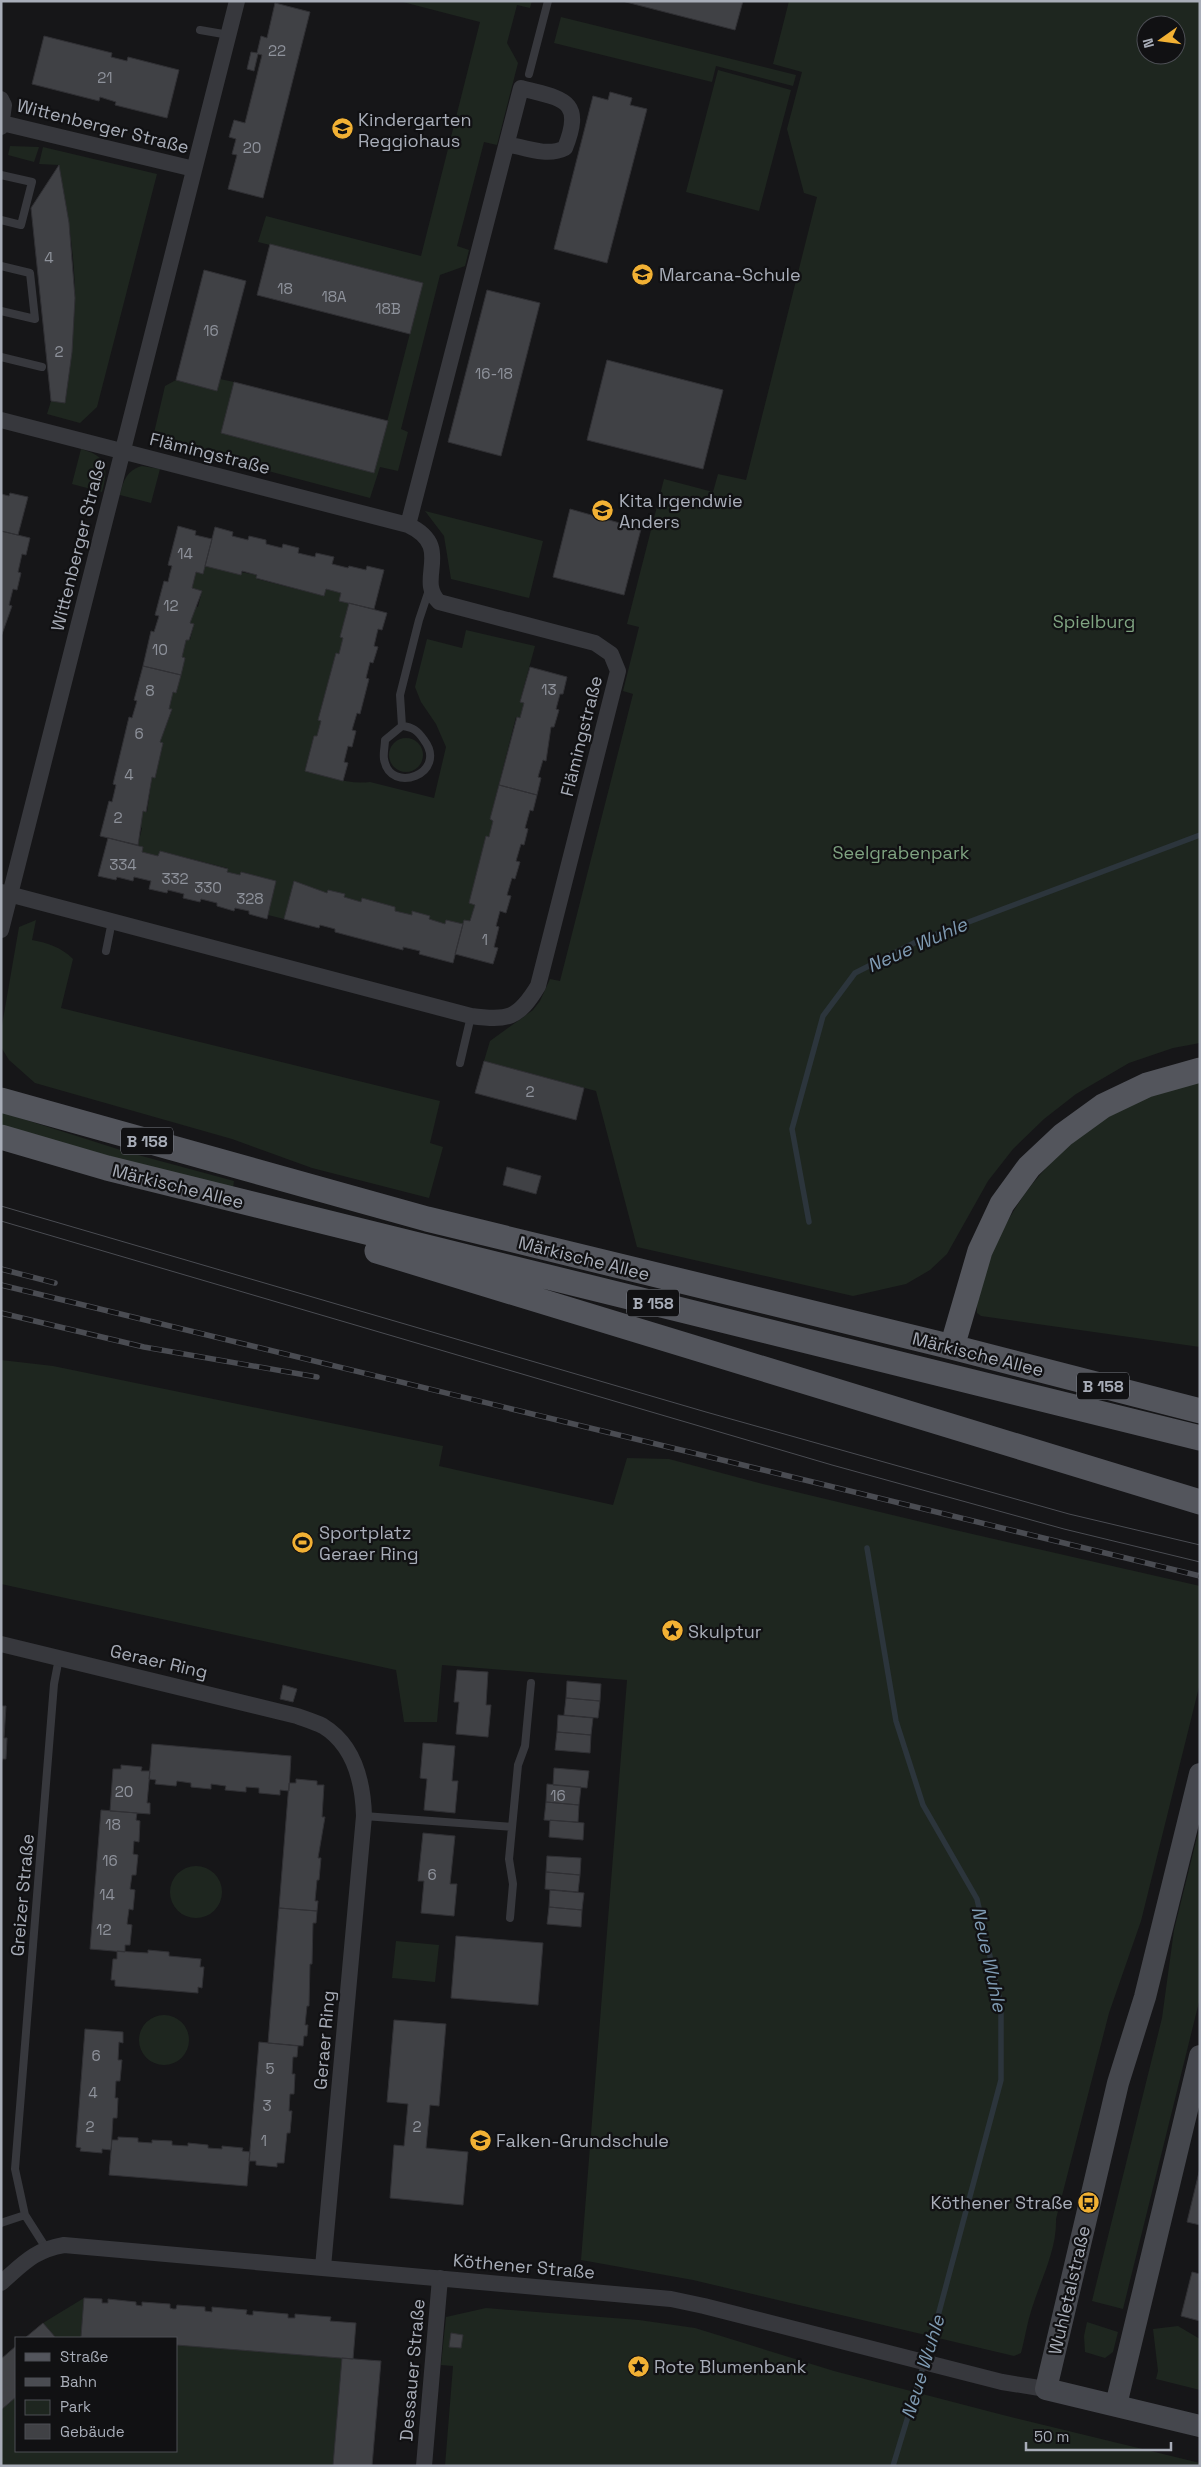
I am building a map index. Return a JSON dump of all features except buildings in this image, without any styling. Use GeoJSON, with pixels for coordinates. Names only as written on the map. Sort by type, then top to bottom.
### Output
{"type":"FeatureCollection","features":[{"type":"Feature","properties":{"kind":"main road"},"geometry":{"type":"LineString","coordinates":[[952,1347],[980,1251],[1002,1204],[1029,1167],[1062,1135],[1103,1106],[1147,1085],[1200,1070]]}},
{"type":"Feature","properties":{"kind":"main road","name":"Märkische Allee"},"geometry":{"type":"LineString","coordinates":[[1,1100],[427,1219],[952,1347],[1200,1410]]}},
{"type":"Feature","properties":{"kind":"main road","name":"Märkische Allee"},"geometry":{"type":"LineString","coordinates":[[1,1137],[107,1168],[1200,1438]]}},
{"type":"Feature","properties":{"kind":"main road"},"geometry":{"type":"LineString","coordinates":[[107,1168],[1200,1502]]}},
{"type":"Feature","properties":{"kind":"main road","name":"Wuhletalstraße"},"geometry":{"type":"LineString","coordinates":[[1046,2389],[1118,2082],[1145,1997],[1200,1774]]}},
{"type":"Feature","properties":{"kind":"main road"},"geometry":{"type":"LineString","coordinates":[[1116,2405],[1200,2056]]}},
{"type":"Feature","properties":{"kind":"main road"},"geometry":{"type":"LineString","coordinates":[[1046,2389],[1200,2426]]}},
{"type":"Feature","properties":{"kind":"street","name":"Wittenberger Straße"},"geometry":{"type":"LineString","coordinates":[[1,930],[6,893],[122,452],[237,1]]}},
{"type":"Feature","properties":{"kind":"street"},"geometry":{"type":"LineString","coordinates":[[408,525],[521,88],[562,99],[569,105],[572,112],[570,135],[566,148],[559,152],[544,152],[507,144]]}},
{"type":"Feature","properties":{"kind":"street"},"geometry":{"type":"LineString","coordinates":[[1,99],[4,105],[2,125]]}},
{"type":"Feature","properties":{"kind":"street","name":"Wittenberger Straße"},"geometry":{"type":"LineString","coordinates":[[2,125],[194,169]]}},
{"type":"Feature","properties":{"kind":"street","name":"Flämingstraße"},"geometry":{"type":"LineString","coordinates":[[1,420],[408,525],[419,530],[430,544],[433,557],[430,588],[432,596],[439,602],[595,643],[611,654],[618,671],[538,986],[528,1002],[516,1013],[499,1020],[471,1016]]}},
{"type":"Feature","properties":{"kind":"street"},"geometry":{"type":"LineString","coordinates":[[6,893],[471,1016]]}},
{"type":"Feature","properties":{"kind":"street","name":"Geraer Ring"},"geometry":{"type":"LineString","coordinates":[[1,1644],[297,1716],[323,1726],[345,1746],[356,1766],[363,1791],[364,1816],[323,2267]]}},
{"type":"Feature","properties":{"kind":"street","name":"Köthener Straße"},"geometry":{"type":"LineString","coordinates":[[1,2283],[29,2259],[46,2248],[64,2245],[671,2299],[777,2324],[885,2354],[1002,2382],[1046,2389]]}},
{"type":"Feature","properties":{"kind":"street","name":"Dessauer Straße"},"geometry":{"type":"LineString","coordinates":[[424,2466],[440,2278]]}},
{"type":"Feature","properties":{"kind":"lane"},"geometry":{"type":"LineString","coordinates":[[529,74],[548,1]]}},
{"type":"Feature","properties":{"kind":"lane"},"geometry":{"type":"LineString","coordinates":[[200,30],[229,35]]}},
{"type":"Feature","properties":{"kind":"lane"},"geometry":{"type":"LineString","coordinates":[[1,174],[32,182],[21,225],[1,220]]}},
{"type":"Feature","properties":{"kind":"lane"},"geometry":{"type":"LineString","coordinates":[[1,266],[30,273],[35,319],[1,311]]}},
{"type":"Feature","properties":{"kind":"lane"},"geometry":{"type":"LineString","coordinates":[[1,357],[42,367]]}},
{"type":"Feature","properties":{"kind":"lane","name":"Flämingstraße"},"geometry":{"type":"LineString","coordinates":[[402,726],[400,694],[419,620],[430,588]]}},
{"type":"Feature","properties":{"kind":"lane"},"geometry":{"type":"LineString","coordinates":[[402,726],[418,731],[427,743],[430,756],[425,770],[414,778],[400,778],[388,770],[384,759],[385,740],[402,726]]}},
{"type":"Feature","properties":{"kind":"lane"},"geometry":{"type":"LineString","coordinates":[[106,951],[112,921]]}},
{"type":"Feature","properties":{"kind":"lane"},"geometry":{"type":"LineString","coordinates":[[460,1063],[471,1016]]}},
{"type":"Feature","properties":{"kind":"lane","name":"Greizer Straße"},"geometry":{"type":"LineString","coordinates":[[46,2248],[25,2215],[15,2169],[54,1684],[60,1658]]}},
{"type":"Feature","properties":{"kind":"lane"},"geometry":{"type":"LineString","coordinates":[[510,1918],[513,1884],[509,1859],[518,1765],[525,1746],[531,1683]]}},
{"type":"Feature","properties":{"kind":"lane"},"geometry":{"type":"LineString","coordinates":[[364,1816],[512,1827]]}},
{"type":"Feature","properties":{"kind":"lane"},"geometry":{"type":"LineString","coordinates":[[1,2223],[25,2215]]}},
{"type":"Feature","properties":{"kind":"green space"},"geometry":{"type":"Polygon","coordinates":[[[399,1],[532,1],[530,8],[517,5],[507,43],[518,63],[497,145],[484,142],[457,246],[469,250],[465,266],[440,275],[401,429],[408,432],[398,471],[380,467],[370,498],[159,442],[154,433],[165,386],[176,380],[217,391],[220,379],[234,382],[222,433],[374,472],[423,283],[258,242],[266,216],[421,256],[480,22],[399,1]]]}},
{"type":"Feature","properties":{"kind":"green space","name":"Seelgrabenpark"},"geometry":{"type":"Polygon","coordinates":[[[789,1],[1200,1],[1200,1043],[1173,1048],[1129,1063],[1076,1094],[1044,1119],[1013,1149],[988,1181],[947,1254],[930,1270],[906,1284],[853,1296],[637,1247],[596,1091],[484,1061],[490,1041],[533,1010],[540,1001],[550,979],[560,981],[633,694],[623,691],[639,627],[627,624],[664,479],[713,492],[718,474],[746,480],[817,197],[804,193],[787,129],[802,72],[773,64],[789,1]]]}},
{"type":"Feature","properties":{"kind":"green space"},"geometry":{"type":"Polygon","coordinates":[[[561,17],[796,75],[793,86],[716,66],[712,82],[554,43],[561,17]]]}},
{"type":"Feature","properties":{"kind":"green space"},"geometry":{"type":"Polygon","coordinates":[[[718,70],[791,90],[759,211],[686,192],[718,70]]]}},
{"type":"Feature","properties":{"kind":"green space"},"geometry":{"type":"Polygon","coordinates":[[[10,146],[39,147],[34,162],[8,155],[10,146]]]}},
{"type":"Feature","properties":{"kind":"green space"},"geometry":{"type":"Polygon","coordinates":[[[43,147],[157,174],[97,407],[80,423],[47,414],[51,401],[65,403],[72,351],[75,282],[68,215],[59,165],[39,164],[43,147]]]}},
{"type":"Feature","properties":{"kind":"green space"},"geometry":{"type":"Polygon","coordinates":[[[81,449],[96,455],[104,464],[105,476],[102,492],[72,484],[81,449]]]}},
{"type":"Feature","properties":{"kind":"green space"},"geometry":{"type":"Polygon","coordinates":[[[142,466],[160,469],[151,503],[120,495],[129,473],[142,466]]]}},
{"type":"Feature","properties":{"kind":"green space"},"geometry":{"type":"Polygon","coordinates":[[[425,511],[543,541],[529,598],[451,579],[444,536],[425,511]]]}},
{"type":"Feature","properties":{"kind":"green space"},"geometry":{"type":"Polygon","coordinates":[[[205,566],[257,575],[257,579],[324,596],[326,589],[341,593],[349,603],[340,637],[343,638],[339,654],[336,653],[318,719],[321,721],[317,736],[314,736],[305,770],[337,779],[362,783],[370,782],[434,798],[446,747],[436,724],[421,702],[415,687],[427,639],[462,648],[466,630],[535,646],[520,701],[524,703],[520,718],[516,717],[490,819],[493,821],[489,837],[486,836],[469,903],[475,905],[470,921],[464,920],[463,924],[446,920],[445,924],[413,911],[412,915],[395,911],[395,907],[362,898],[361,902],[344,897],[345,894],[328,890],[327,893],[294,881],[284,919],[268,915],[276,881],[242,872],[240,875],[227,872],[227,868],[160,851],[158,856],[142,852],[143,847],[138,845],[142,828],[139,827],[143,811],[147,812],[152,777],[155,777],[163,744],[160,742],[172,710],[169,709],[173,692],[176,692],[185,658],[182,657],[186,640],[190,640],[194,624],[190,623],[195,606],[198,607],[202,591],[192,588],[196,572],[203,574],[205,566]]]}},
{"type":"Feature","properties":{"kind":"green space"},"geometry":{"type":"Polygon","coordinates":[[[406,738],[418,743],[423,755],[418,767],[406,772],[394,767],[389,755],[394,743],[406,738]]]}},
{"type":"Feature","properties":{"kind":"green space"},"geometry":{"type":"Polygon","coordinates":[[[36,920],[32,940],[54,946],[64,951],[73,959],[61,1008],[440,1101],[430,1143],[443,1147],[429,1198],[312,1168],[232,1139],[35,1083],[9,1060],[1,1047],[1,1031],[19,927],[36,920]]]}},
{"type":"Feature","properties":{"kind":"green space"},"geometry":{"type":"Polygon","coordinates":[[[1200,1081],[1200,1347],[981,1316],[977,1313],[979,1290],[983,1276],[1007,1222],[1026,1193],[1048,1166],[1074,1142],[1102,1121],[1133,1103],[1166,1090],[1200,1081]]]}},
{"type":"Feature","properties":{"kind":"green space"},"geometry":{"type":"Polygon","coordinates":[[[1,1112],[127,1152],[234,1181],[233,1188],[107,1157],[1,1126],[1,1112]]]}},
{"type":"Feature","properties":{"kind":"green space"},"geometry":{"type":"Polygon","coordinates":[[[1,1360],[53,1366],[443,1446],[439,1466],[613,1505],[627,1458],[669,1459],[759,1483],[955,1530],[1200,1586],[1200,1683],[1141,1921],[1109,2013],[1056,2219],[1054,2242],[1030,2314],[1021,2353],[1014,2356],[693,2280],[581,2260],[627,1680],[442,1665],[437,1722],[404,1722],[396,1670],[1,1584],[1,1360]]]}},
{"type":"Feature","properties":{"kind":"green space"},"geometry":{"type":"Polygon","coordinates":[[[1200,1825],[1200,1998],[1123,2309],[1092,2301],[1162,2018],[1174,1930],[1200,1825]]]}},
{"type":"Feature","properties":{"kind":"green space"},"geometry":{"type":"Polygon","coordinates":[[[191,1866],[201,1866],[215,1873],[222,1887],[222,1897],[215,1911],[201,1918],[191,1918],[181,1914],[174,1907],[170,1897],[170,1887],[174,1877],[181,1870],[191,1866]]]}},
{"type":"Feature","properties":{"kind":"green space"},"geometry":{"type":"Polygon","coordinates":[[[396,1941],[439,1945],[435,1982],[392,1978],[396,1941]]]}},
{"type":"Feature","properties":{"kind":"green space"},"geometry":{"type":"Polygon","coordinates":[[[164,2015],[174,2017],[182,2022],[187,2030],[189,2040],[187,2050],[182,2058],[174,2063],[164,2065],[154,2063],[146,2058],[141,2050],[139,2040],[141,2030],[146,2022],[154,2017],[164,2015]]]}},
{"type":"Feature","properties":{"kind":"green space"},"geometry":{"type":"Polygon","coordinates":[[[84,2298],[81,2337],[55,2337],[43,2323],[84,2298]]]}},
{"type":"Feature","properties":{"kind":"green space"},"geometry":{"type":"Polygon","coordinates":[[[486,2308],[639,2320],[695,2328],[834,2371],[1200,2463],[1200,2466],[445,2466],[453,2366],[441,2365],[446,2317],[486,2308]]]}},
{"type":"Feature","properties":{"kind":"green space"},"geometry":{"type":"Polygon","coordinates":[[[1087,2322],[1118,2332],[1113,2352],[1105,2358],[1085,2352],[1084,2336],[1087,2322]]]}},
{"type":"Feature","properties":{"kind":"green space"},"geometry":{"type":"Polygon","coordinates":[[[1178,2326],[1200,2339],[1200,2390],[1156,2379],[1158,2371],[1153,2329],[1178,2326]]]}},
{"type":"Feature","properties":{"kind":"green space"},"geometry":{"type":"Polygon","coordinates":[[[178,2345],[342,2358],[333,2466],[1,2466],[1,2410],[15,2398],[15,2452],[178,2452],[178,2345]]]}},
{"type":"Feature","properties":{"kind":"waterway","name":"Neue Wuhle"},"geometry":{"type":"LineString","coordinates":[[809,1222],[792,1129],[823,1016],[855,973],[918,941],[1200,835]]}},
{"type":"Feature","properties":{"kind":"waterway","name":"Neue Wuhle"},"geometry":{"type":"LineString","coordinates":[[867,1548],[896,1721],[923,1805],[977,1899],[1001,2005],[1001,2080],[935,2327],[893,2466]]}},
{"type":"Feature","properties":{"kind":"tram line"},"geometry":{"type":"LineString","coordinates":[[1,1206],[706,1412],[1069,1514],[1200,1545]]}},
{"type":"Feature","properties":{"kind":"tram line"},"geometry":{"type":"LineString","coordinates":[[1,1221],[832,1465],[1064,1529],[1200,1562]]}},
{"type":"Feature","properties":{"kind":"railway"},"geometry":{"type":"LineString","coordinates":[[1,1269],[55,1283]]}},
{"type":"Feature","properties":{"kind":"railway"},"geometry":{"type":"LineString","coordinates":[[1,1285],[1200,1576]]}},
{"type":"Feature","properties":{"kind":"railway"},"geometry":{"type":"LineString","coordinates":[[1,1313],[144,1347],[317,1377]]}},
{"type":"Feature","properties":{"kind":"place","name":"Kindergarten Reggiohaus"},"geometry":{"type":"Point","coordinates":[342,129]}},
{"type":"Feature","properties":{"kind":"place","name":"Marcana-Schule"},"geometry":{"type":"Point","coordinates":[643,274]}},
{"type":"Feature","properties":{"kind":"place","name":"Kita Irgendwie Anders"},"geometry":{"type":"Point","coordinates":[603,510]}},
{"type":"Feature","properties":{"kind":"place","name":"Sportplatz Geraer Ring"},"geometry":{"type":"Point","coordinates":[303,1542]}},
{"type":"Feature","properties":{"kind":"place","name":"Skulptur"},"geometry":{"type":"Point","coordinates":[672,1631]}},
{"type":"Feature","properties":{"kind":"place","name":"Falken-Grundschule"},"geometry":{"type":"Point","coordinates":[480,2140]}},
{"type":"Feature","properties":{"kind":"place","name":"Köthener Straße"},"geometry":{"type":"Point","coordinates":[1089,2202]}},
{"type":"Feature","properties":{"kind":"place","name":"Rote Blumenbank"},"geometry":{"type":"Point","coordinates":[638,2366]}},
{"type":"Feature","properties":{"kind":"park label","name":"Spielburg"},"geometry":{"type":"Point","coordinates":[1094,621]}}]}
